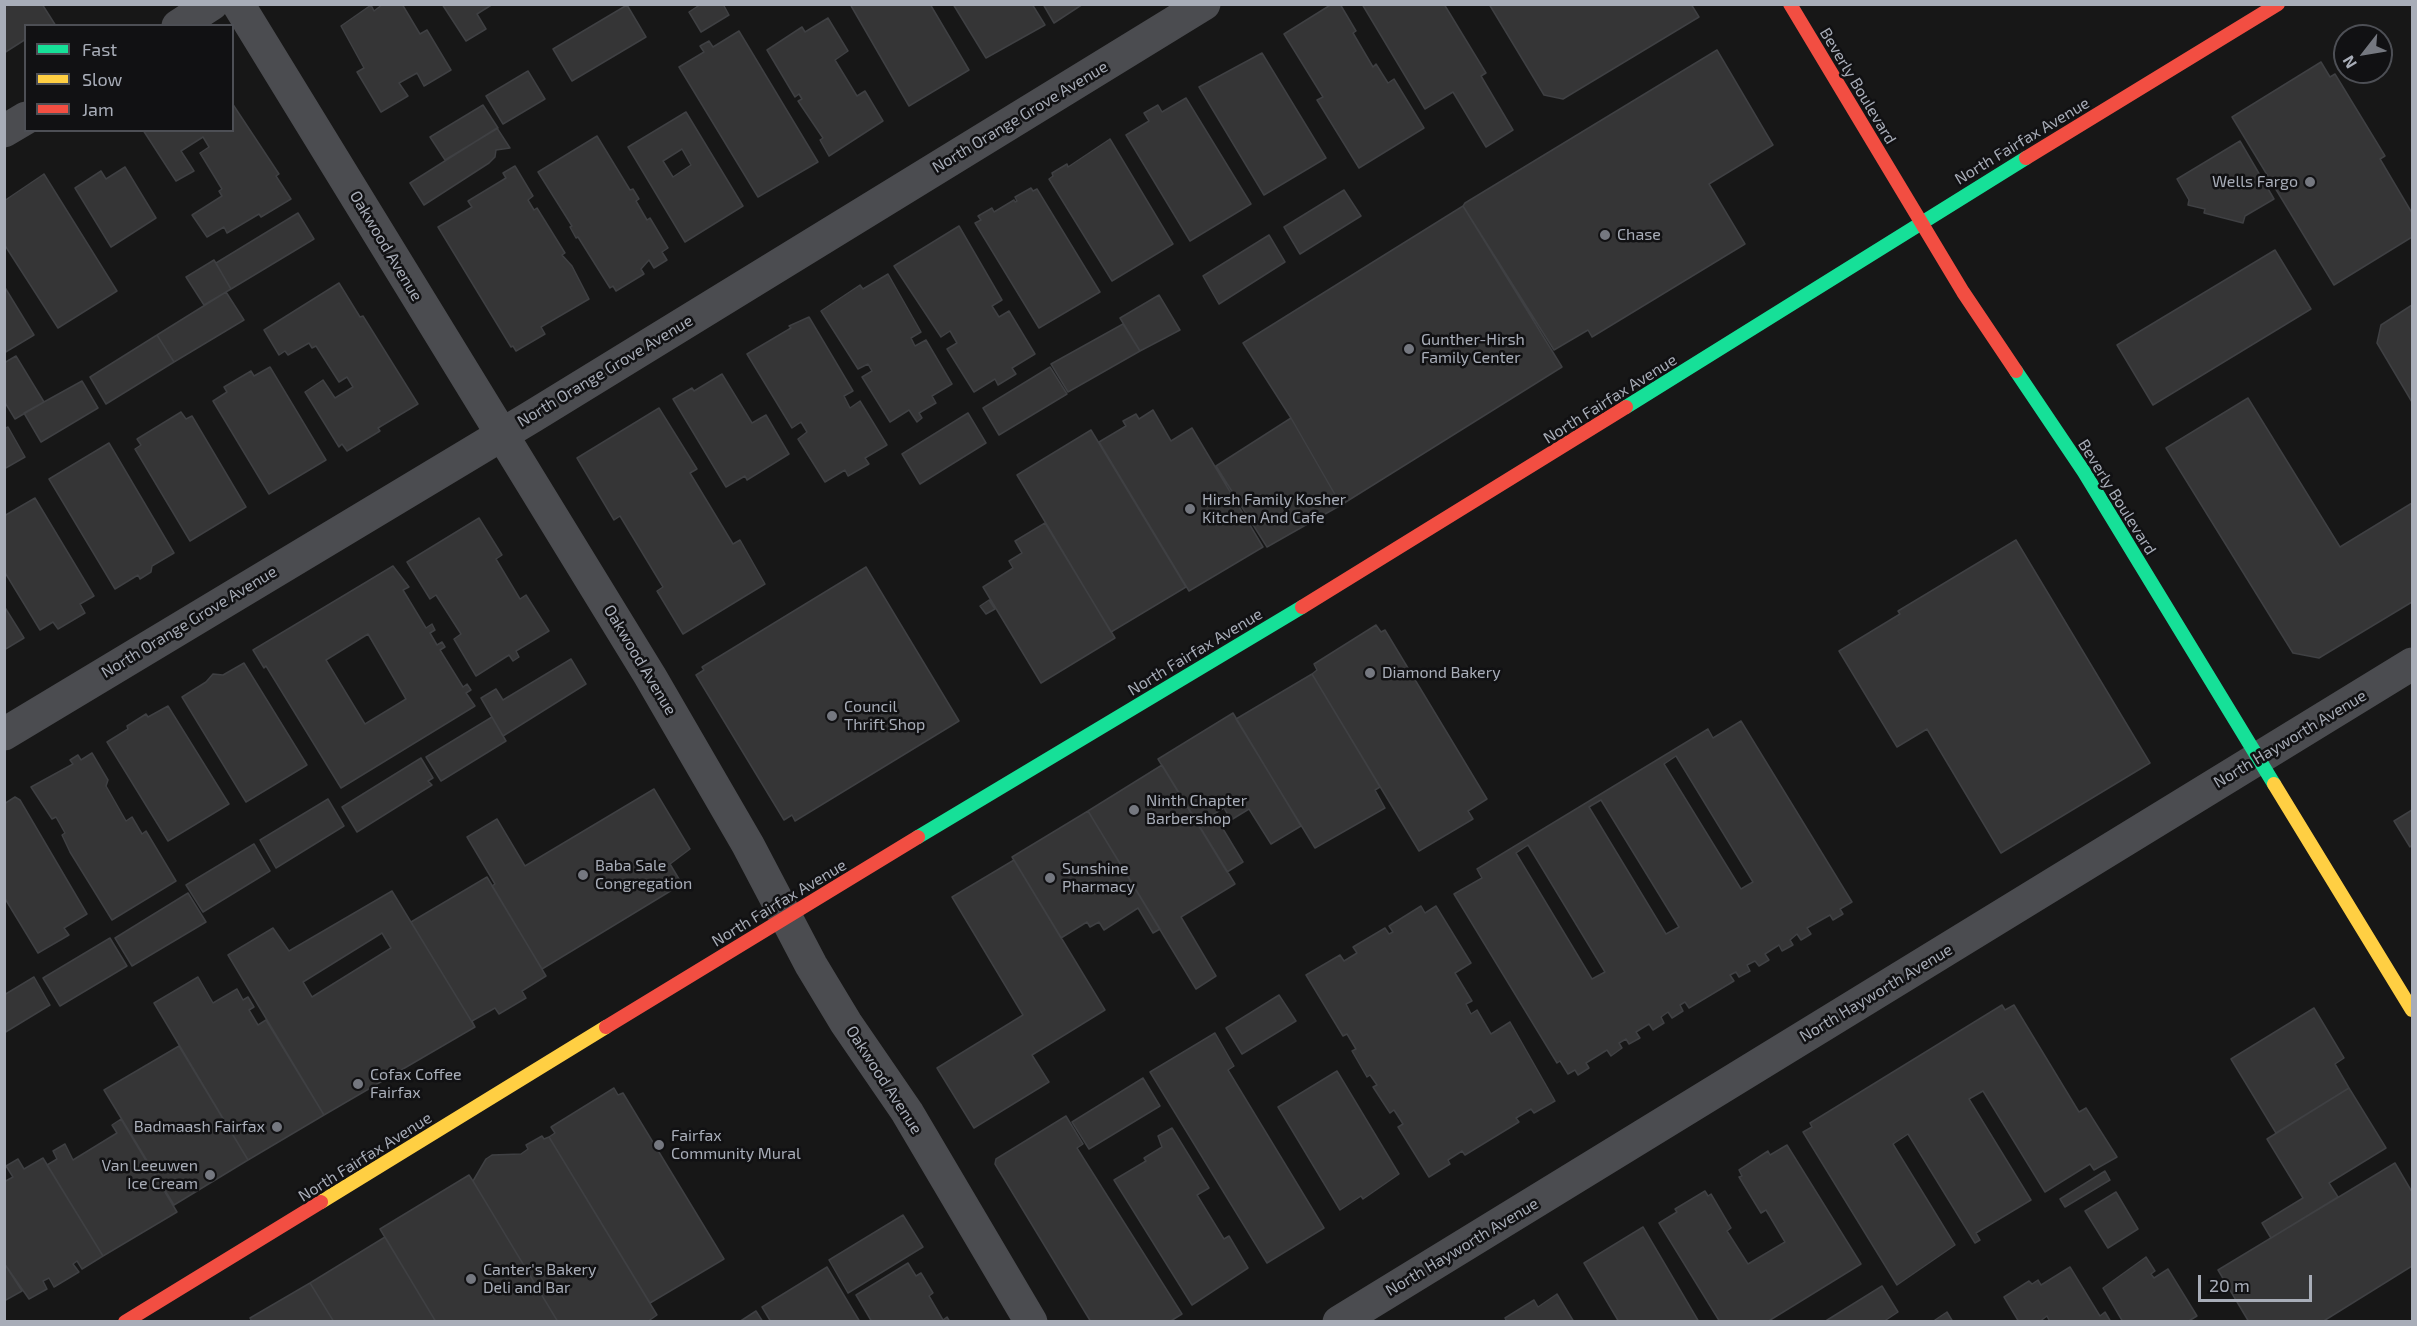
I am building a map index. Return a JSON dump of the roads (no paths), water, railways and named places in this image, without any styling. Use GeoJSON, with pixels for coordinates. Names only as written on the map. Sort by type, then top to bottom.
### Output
{"type":"FeatureCollection","features":[{"type":"Feature","properties":{"kind":"main road","name":"Beverly Boulevard"},"geometry":{"type":"LineString","coordinates":[[1790,4],[1970,301],[2084,472],[2412,1010]]}},
{"type":"Feature","properties":{"kind":"main road","name":"North Fairfax Avenue"},"geometry":{"type":"LineString","coordinates":[[125,1322],[786,917],[1464,509],[1922,222],[2278,4]]}},
{"type":"Feature","properties":{"kind":"street"},"geometry":{"type":"LineString","coordinates":[[181,24],[212,4]]}},
{"type":"Feature","properties":{"kind":"street","name":"Oakwood Avenue"},"geometry":{"type":"LineString","coordinates":[[238,4],[650,676],[748,845],[846,1023],[907,1112],[1031,1322]]}},
{"type":"Feature","properties":{"kind":"street","name":"North Orange Grove Avenue"},"geometry":{"type":"LineString","coordinates":[[4,734],[501,435],[1204,4]]}},
{"type":"Feature","properties":{"kind":"street"},"geometry":{"type":"LineString","coordinates":[[4,131],[24,119]]}},
{"type":"Feature","properties":{"kind":"street","name":"North Hayworth Avenue"},"geometry":{"type":"LineString","coordinates":[[1340,1322],[2412,664]]}},
{"type":"Feature","properties":{"kind":"place","name":"Wells Fargo"},"geometry":{"type":"Point","coordinates":[2310,182]}},
{"type":"Feature","properties":{"kind":"place","name":"Chase"},"geometry":{"type":"Point","coordinates":[1605,235]}},
{"type":"Feature","properties":{"kind":"place","name":"Gunther-Hirsh Family Center"},"geometry":{"type":"Point","coordinates":[1409,349]}},
{"type":"Feature","properties":{"kind":"place","name":"Hirsh Family Kosher Kitchen And Cafe"},"geometry":{"type":"Point","coordinates":[1190,509]}},
{"type":"Feature","properties":{"kind":"place","name":"Diamond Bakery"},"geometry":{"type":"Point","coordinates":[1370,673]}},
{"type":"Feature","properties":{"kind":"place","name":"Council Thrift Shop"},"geometry":{"type":"Point","coordinates":[832,716]}},
{"type":"Feature","properties":{"kind":"place","name":"Ninth Chapter Barbershop"},"geometry":{"type":"Point","coordinates":[1134,810]}},
{"type":"Feature","properties":{"kind":"place","name":"Baba Sale Congregation"},"geometry":{"type":"Point","coordinates":[583,875]}},
{"type":"Feature","properties":{"kind":"place","name":"Sunshine Pharmacy"},"geometry":{"type":"Point","coordinates":[1050,878]}},
{"type":"Feature","properties":{"kind":"place","name":"Cofax Coffee Fairfax"},"geometry":{"type":"Point","coordinates":[358,1084]}},
{"type":"Feature","properties":{"kind":"place","name":"Badmaash Fairfax"},"geometry":{"type":"Point","coordinates":[277,1127]}},
{"type":"Feature","properties":{"kind":"place","name":"Fairfax Community Mural"},"geometry":{"type":"Point","coordinates":[659,1145]}},
{"type":"Feature","properties":{"kind":"place","name":"Van Leeuwen Ice Cream"},"geometry":{"type":"Point","coordinates":[210,1175]}},
{"type":"Feature","properties":{"kind":"place","name":"Canter's Bakery Deli and Bar"},"geometry":{"type":"Point","coordinates":[471,1279]}}]}
